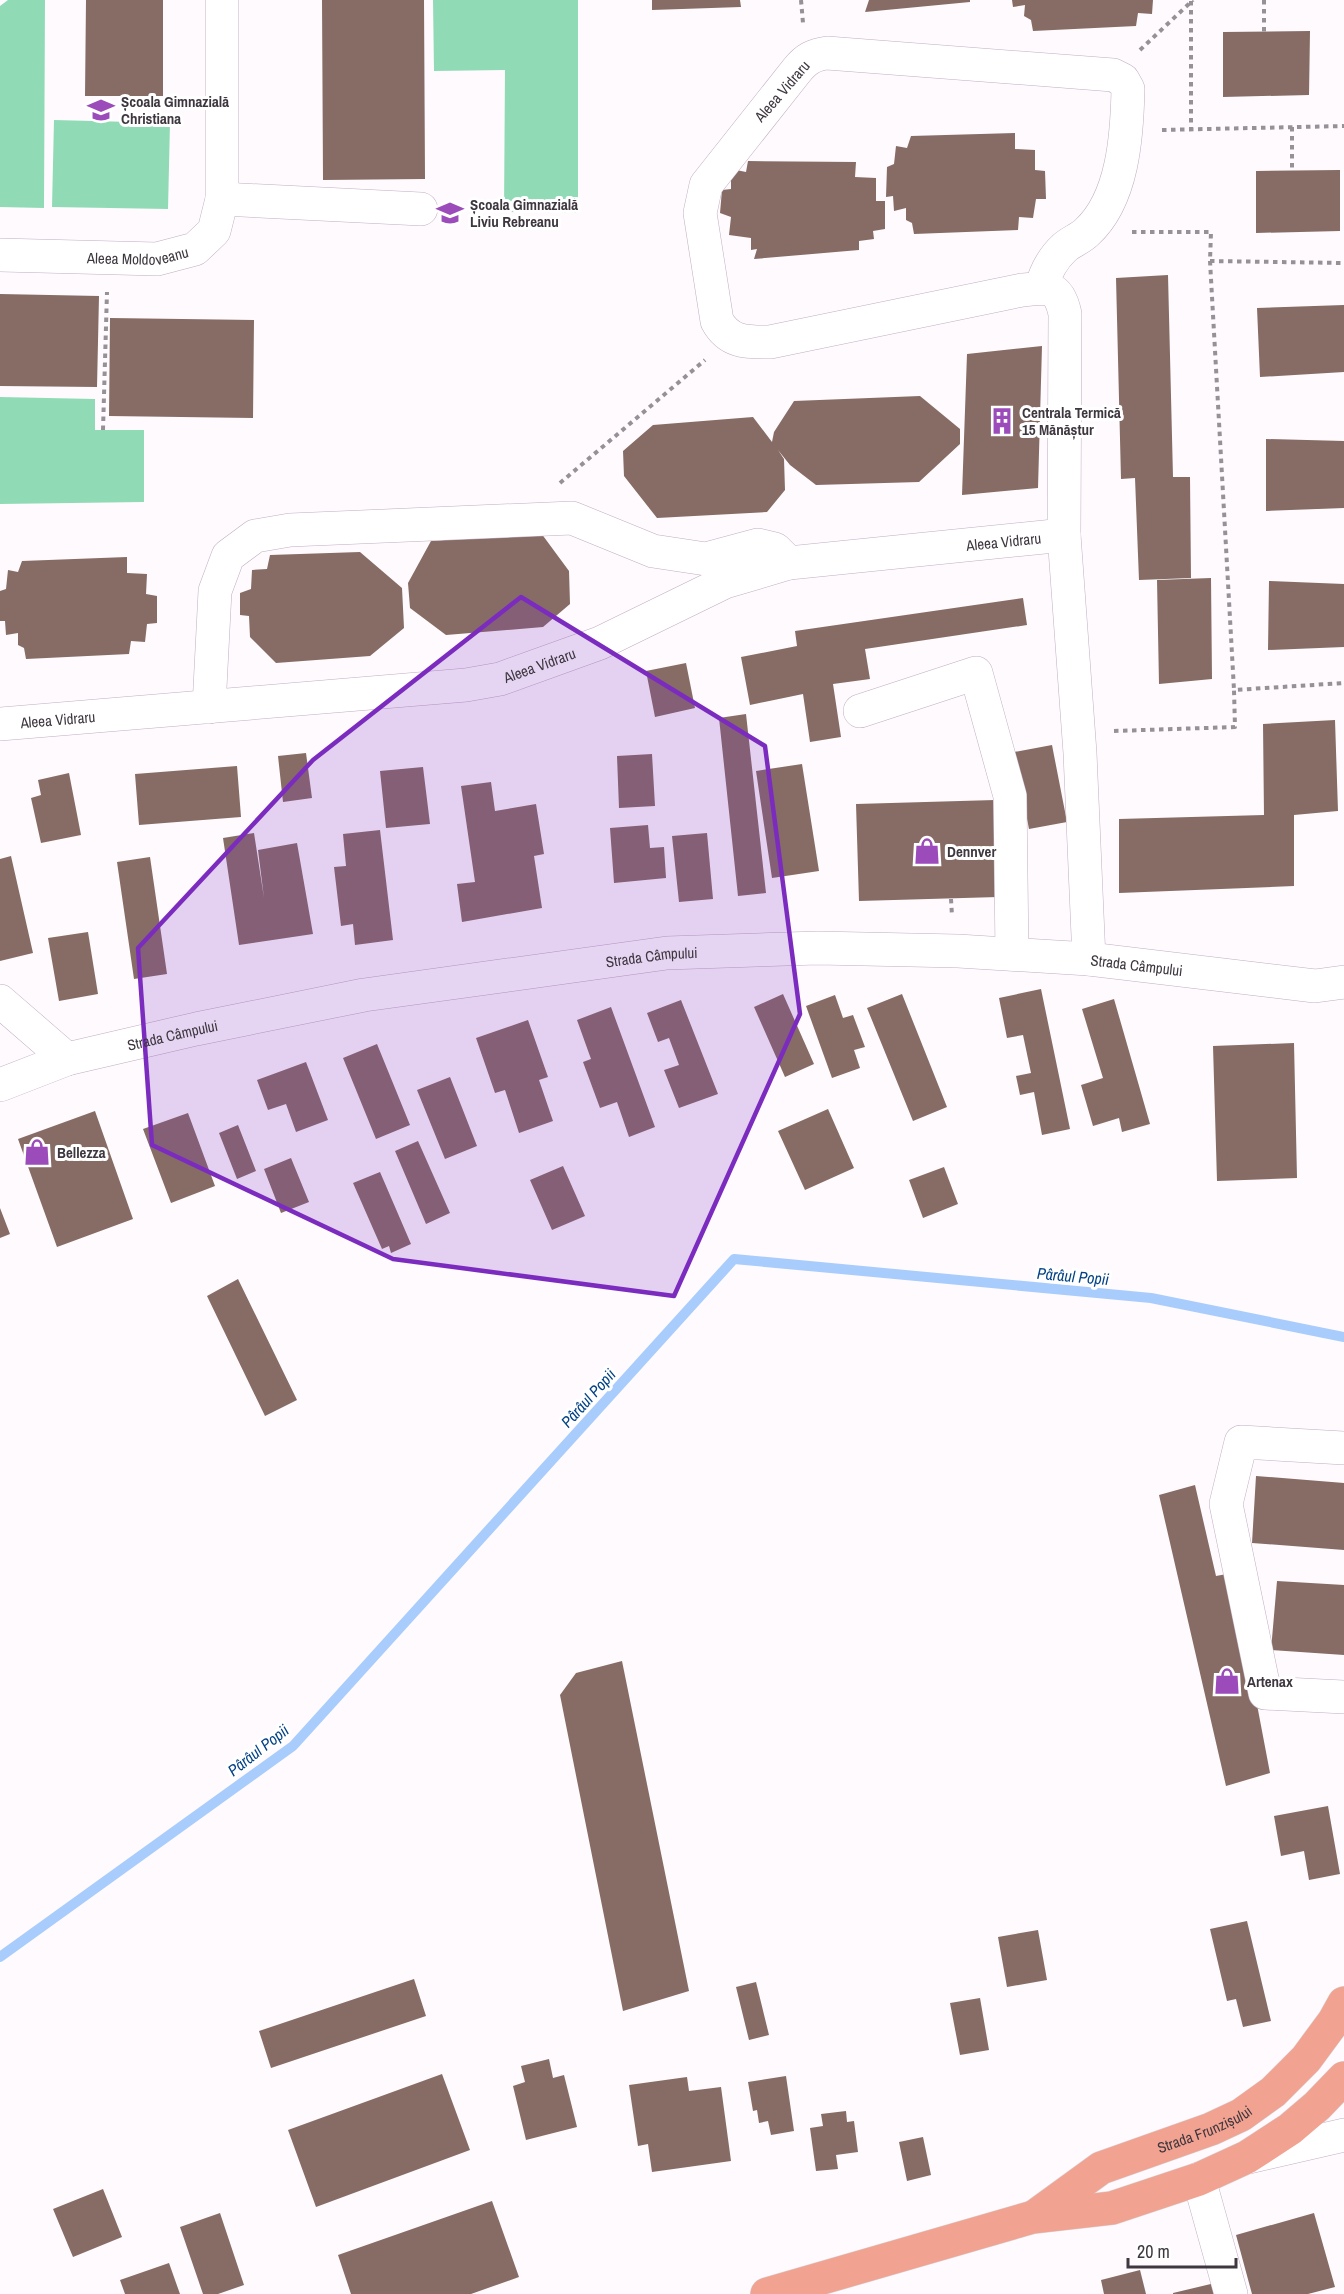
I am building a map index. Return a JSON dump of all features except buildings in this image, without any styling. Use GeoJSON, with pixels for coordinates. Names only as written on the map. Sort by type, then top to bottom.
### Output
{"type":"FeatureCollection","features":[{"type":"Feature","properties":{"kind":"main road","name":"Strada Frunzișului"},"geometry":{"type":"LineString","coordinates":[[1033,2217],[1101,2168],[1200,2133],[1241,2115],[1272,2092],[1306,2059],[1334,2021],[1344,2003]]}},
{"type":"Feature","properties":{"kind":"main road","name":"Strada Frunzișului"},"geometry":{"type":"LineString","coordinates":[[769,2294],[1033,2217],[1112,2208],[1199,2179],[1247,2157],[1290,2129],[1317,2106],[1344,2078]]}},
{"type":"Feature","properties":{"kind":"street","name":"Aleea Moldoveanu"},"geometry":{"type":"LineString","coordinates":[[0,255],[158,259],[195,249],[214,231],[222,199],[222,0]]}},
{"type":"Feature","properties":{"kind":"street","name":"Aleea Vidraru"},"geometry":{"type":"LineString","coordinates":[[731,338],[717,321],[700,213],[706,185],[806,60],[816,54],[827,53],[1113,75]]}},
{"type":"Feature","properties":{"kind":"street"},"geometry":{"type":"LineString","coordinates":[[731,338],[746,342],[770,342],[910,312],[1041,288],[1064,247],[1086,233],[1106,210],[1112,197],[1121,165],[1128,89],[1123,80],[1113,75]]}},
{"type":"Feature","properties":{"kind":"street"},"geometry":{"type":"LineString","coordinates":[[222,199],[421,209]]}},
{"type":"Feature","properties":{"kind":"street","name":"Aleea Vidraru"},"geometry":{"type":"LineString","coordinates":[[1041,288],[1054,291],[1062,299],[1065,314],[1064,535],[1078,733],[1089,959]]}},
{"type":"Feature","properties":{"kind":"street"},"geometry":{"type":"LineString","coordinates":[[209,707],[215,591],[228,556],[255,536],[290,530],[572,518],[653,551],[706,559],[758,545],[776,549],[789,563]]}},
{"type":"Feature","properties":{"kind":"street","name":"Aleea Vidraru"},"geometry":{"type":"LineString","coordinates":[[0,724],[466,685],[500,679],[600,643],[725,582],[789,563],[1064,535]]}},
{"type":"Feature","properties":{"kind":"street"},"geometry":{"type":"LineString","coordinates":[[860,711],[976,674],[1010,796],[1012,954]]}},
{"type":"Feature","properties":{"kind":"street","name":"Strada Câmpului"},"geometry":{"type":"LineString","coordinates":[[0,1085],[67,1059],[196,1029],[364,995],[667,952],[818,948],[1012,954],[1089,959],[1334,989]]}},
{"type":"Feature","properties":{"kind":"street"},"geometry":{"type":"LineString","coordinates":[[0,1001],[67,1059]]}},
{"type":"Feature","properties":{"kind":"street"},"geometry":{"type":"LineString","coordinates":[[1344,1448],[1241,1442],[1226,1504],[1265,1693],[1344,1697]]}},
{"type":"Feature","properties":{"kind":"street","name":"Strada Frunzișului"},"geometry":{"type":"LineString","coordinates":[[1247,2157],[1344,2135]]}},
{"type":"Feature","properties":{"kind":"street"},"geometry":{"type":"LineString","coordinates":[[1199,2179],[1231,2294]]}},
{"type":"Feature","properties":{"kind":"path"},"geometry":{"type":"LineString","coordinates":[[1264,0],[1264,32]]}},
{"type":"Feature","properties":{"kind":"path"},"geometry":{"type":"LineString","coordinates":[[1113,75],[1192,1]]}},
{"type":"Feature","properties":{"kind":"path"},"geometry":{"type":"LineString","coordinates":[[1191,130],[1192,1]]}},
{"type":"Feature","properties":{"kind":"path"},"geometry":{"type":"LineString","coordinates":[[1124,131],[1344,126]]}},
{"type":"Feature","properties":{"kind":"path"},"geometry":{"type":"LineString","coordinates":[[1292,127],[1292,171]]}},
{"type":"Feature","properties":{"kind":"path"},"geometry":{"type":"LineString","coordinates":[[1078,733],[1235,727],[1210,261],[1211,232],[1086,233]]}},
{"type":"Feature","properties":{"kind":"path"},"geometry":{"type":"LineString","coordinates":[[103,430],[107,393],[107,258]]}},
{"type":"Feature","properties":{"kind":"path"},"geometry":{"type":"LineString","coordinates":[[1210,261],[1344,263]]}},
{"type":"Feature","properties":{"kind":"path"},"geometry":{"type":"LineString","coordinates":[[517,520],[731,338]]}},
{"type":"Feature","properties":{"kind":"path"},"geometry":{"type":"LineString","coordinates":[[1234,690],[1344,683]]}},
{"type":"Feature","properties":{"kind":"path"},"geometry":{"type":"LineString","coordinates":[[951,899],[952,922]]}},
{"type":"Feature","properties":{"kind":"highlighted area"},"geometry":{"type":"Polygon","coordinates":[[[521,597],[765,746],[800,1014],[674,1296],[393,1259],[152,1145],[138,948],[313,760],[521,597]]]}},
{"type":"Feature","properties":{"kind":"green space"},"geometry":{"type":"Polygon","coordinates":[[[8,0],[45,0],[44,208],[0,207],[0,6],[8,0]]]}},
{"type":"Feature","properties":{"kind":"green space"},"geometry":{"type":"Polygon","coordinates":[[[433,0],[578,0],[578,213],[504,212],[505,70],[434,71],[433,0]]]}},
{"type":"Feature","properties":{"kind":"green space"},"geometry":{"type":"Polygon","coordinates":[[[54,120],[170,123],[168,209],[52,207],[54,120]]]}},
{"type":"Feature","properties":{"kind":"green space"},"geometry":{"type":"Polygon","coordinates":[[[0,397],[95,399],[95,430],[144,430],[144,502],[0,504],[0,397]]]}},
{"type":"Feature","properties":{"kind":"waterway","name":"Pârâul Popii"},"geometry":{"type":"LineString","coordinates":[[0,1957],[293,1746],[734,1259],[1151,1298],[1344,1337]]}},
{"type":"Feature","properties":{"kind":"place","name":"Școala Gimnazială Christiana"},"geometry":{"type":"Point","coordinates":[101,110]}},
{"type":"Feature","properties":{"kind":"place","name":"Școala Gimnazială Liviu Rebreanu"},"geometry":{"type":"Point","coordinates":[450,213]}},
{"type":"Feature","properties":{"kind":"place","name":"Centrala Termică 15 Mănăștur"},"geometry":{"type":"Point","coordinates":[1002,421]}},
{"type":"Feature","properties":{"kind":"place","name":"Dennver"},"geometry":{"type":"Point","coordinates":[927,851]}},
{"type":"Feature","properties":{"kind":"place","name":"Bellezza"},"geometry":{"type":"Point","coordinates":[37,1152]}},
{"type":"Feature","properties":{"kind":"place","name":"Artenax"},"geometry":{"type":"Point","coordinates":[1227,1681]}}]}
